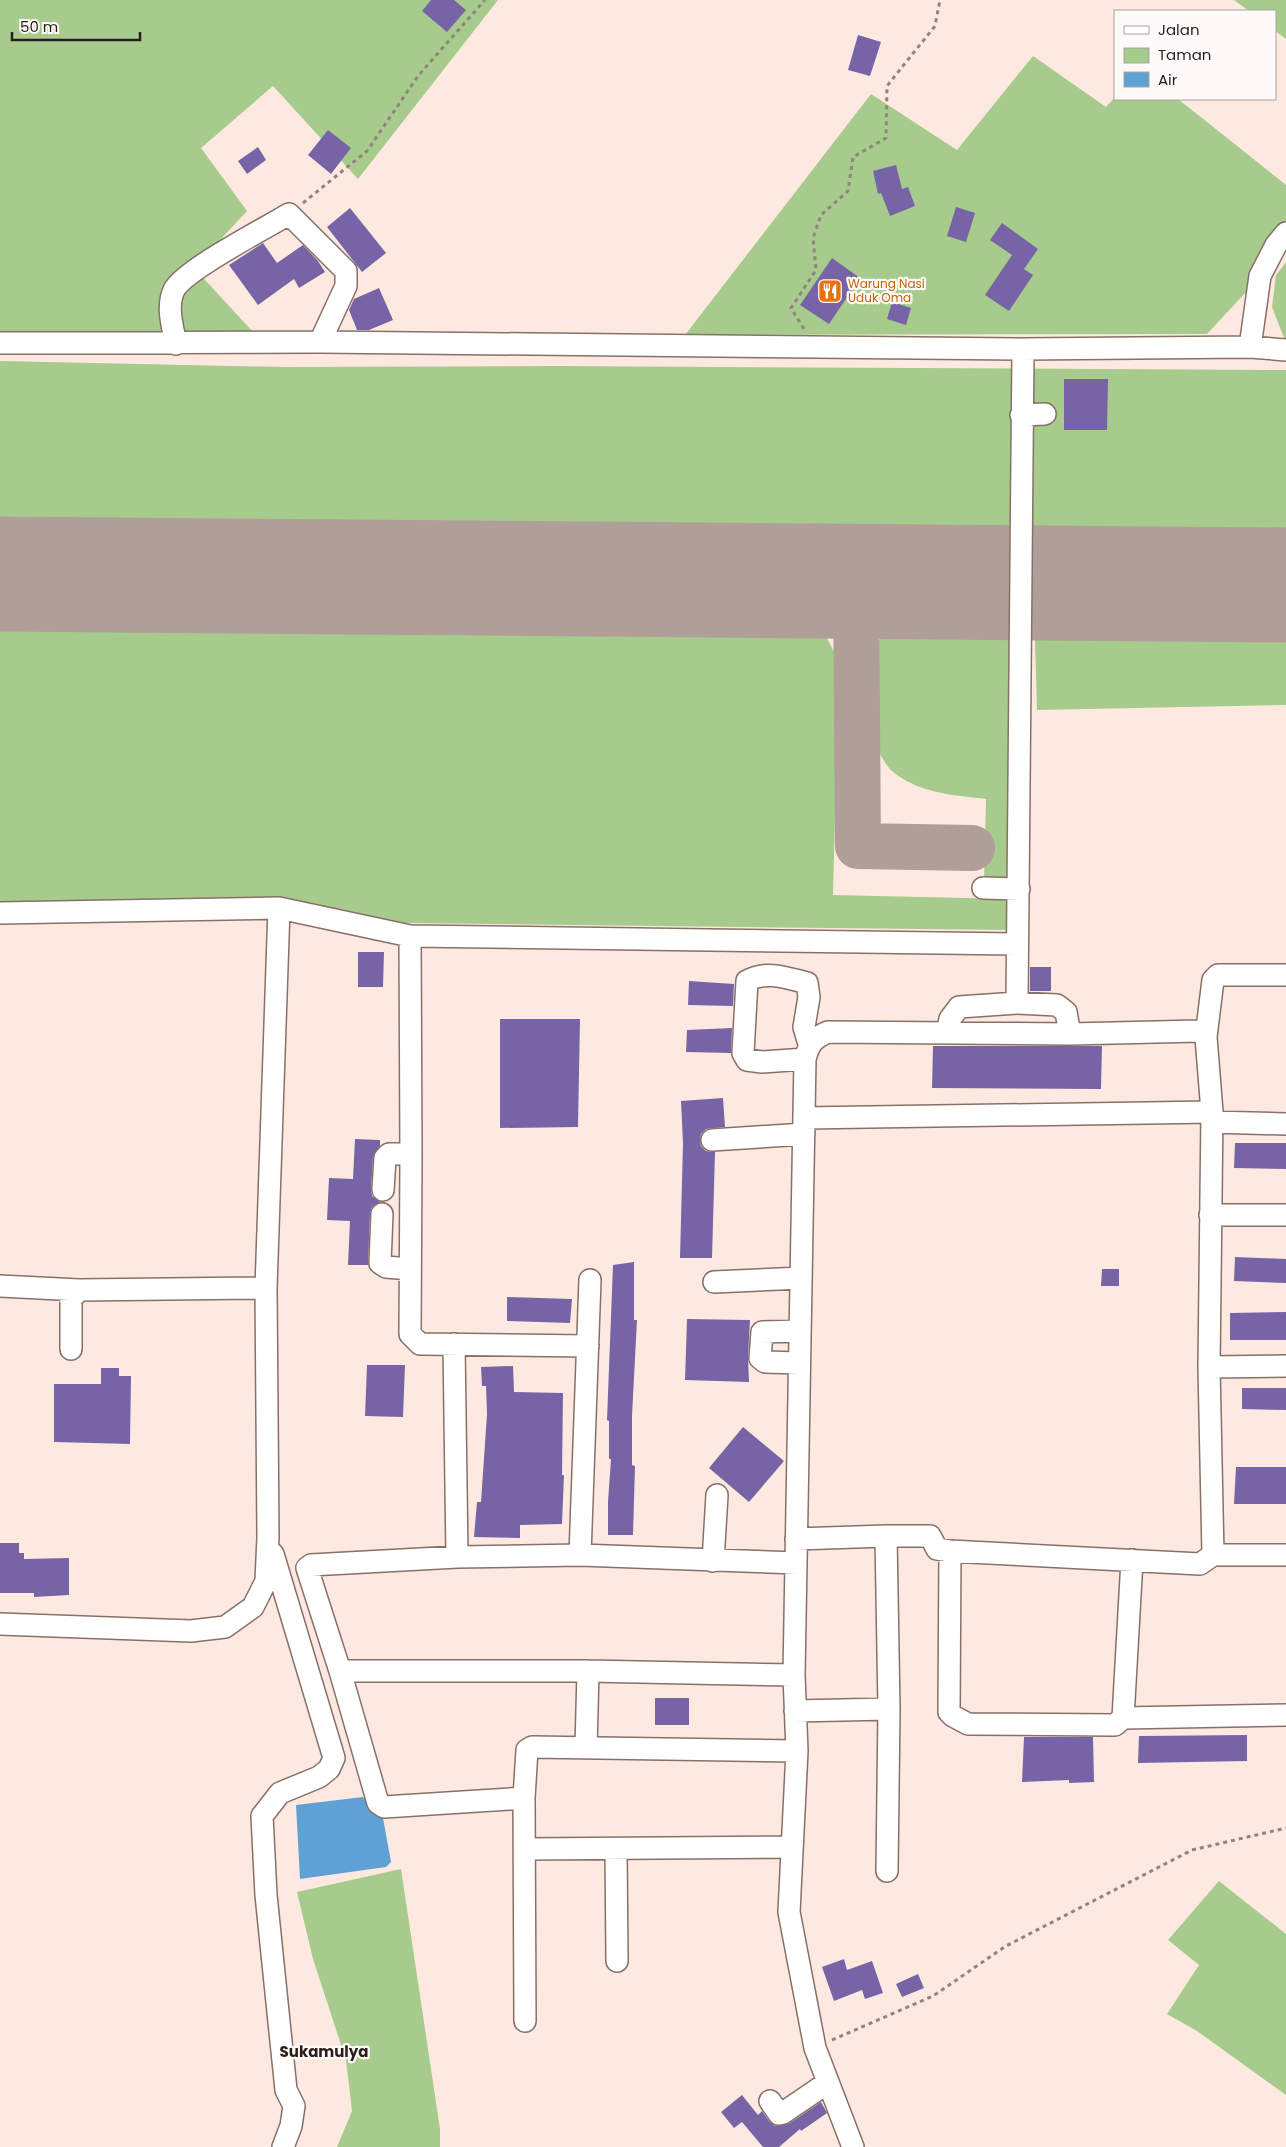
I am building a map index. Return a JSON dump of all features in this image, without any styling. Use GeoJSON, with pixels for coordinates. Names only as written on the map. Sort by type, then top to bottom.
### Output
{"type":"FeatureCollection","features":[{"type":"Feature","properties":{"kind":"street"},"geometry":{"type":"LineString","coordinates":[[176,344],[170,312],[174,290],[190,272],[289,214],[346,271],[346,286],[320,342]]}},
{"type":"Feature","properties":{"kind":"street"},"geometry":{"type":"LineString","coordinates":[[1250,347],[1260,276],[1276,245],[1286,233]]}},
{"type":"Feature","properties":{"kind":"street"},"geometry":{"type":"LineString","coordinates":[[0,343],[176,344],[320,342],[1023,349],[1250,347],[1286,350]]}},
{"type":"Feature","properties":{"kind":"street"},"geometry":{"type":"LineString","coordinates":[[1017,1003],[1023,349]]}},
{"type":"Feature","properties":{"kind":"street"},"geometry":{"type":"LineString","coordinates":[[1021,415],[1045,414]]}},
{"type":"Feature","properties":{"kind":"street"},"geometry":{"type":"LineString","coordinates":[[983,888],[1019,889]]}},
{"type":"Feature","properties":{"kind":"street"},"geometry":{"type":"LineString","coordinates":[[0,913],[280,908],[410,936],[1017,944]]}},
{"type":"Feature","properties":{"kind":"street"},"geometry":{"type":"LineString","coordinates":[[0,1624],[191,1631],[225,1627],[253,1607],[266,1581],[268,1537],[266,1288],[280,908]]}},
{"type":"Feature","properties":{"kind":"street"},"geometry":{"type":"LineString","coordinates":[[410,936],[410,1334],[420,1344],[588,1346]]}},
{"type":"Feature","properties":{"kind":"street"},"geometry":{"type":"LineString","coordinates":[[1213,1555],[1209,1367],[1212,1117],[1206,1037],[1213,980],[1218,975],[1286,975]]}},
{"type":"Feature","properties":{"kind":"street"},"geometry":{"type":"LineString","coordinates":[[947,1034],[950,1018],[959,1007],[1017,1003],[1057,1005],[1066,1012],[1070,1034]]}},
{"type":"Feature","properties":{"kind":"street"},"geometry":{"type":"LineString","coordinates":[[853,2147],[815,2048],[790,1912],[797,1752],[794,1675],[799,1331],[807,1052],[816,1037],[828,1032],[1070,1034],[1199,1032],[1206,1037]]}},
{"type":"Feature","properties":{"kind":"street"},"geometry":{"type":"LineString","coordinates":[[712,1140],[804,1126],[1212,1117],[1286,1124]]}},
{"type":"Feature","properties":{"kind":"street"},"geometry":{"type":"LineString","coordinates":[[383,1190],[385,1158],[389,1154],[411,1154]]}},
{"type":"Feature","properties":{"kind":"street"},"geometry":{"type":"LineString","coordinates":[[382,1214],[380,1263],[386,1268],[410,1269]]}},
{"type":"Feature","properties":{"kind":"street"},"geometry":{"type":"LineString","coordinates":[[1210,1215],[1286,1215]]}},
{"type":"Feature","properties":{"kind":"street"},"geometry":{"type":"LineString","coordinates":[[714,1282],[801,1278]]}},
{"type":"Feature","properties":{"kind":"street"},"geometry":{"type":"LineString","coordinates":[[580,1555],[590,1280]]}},
{"type":"Feature","properties":{"kind":"street"},"geometry":{"type":"LineString","coordinates":[[0,1286],[79,1290],[266,1288]]}},
{"type":"Feature","properties":{"kind":"street"},"geometry":{"type":"LineString","coordinates":[[71,1349],[71,1299],[79,1290]]}},
{"type":"Feature","properties":{"kind":"street"},"geometry":{"type":"LineString","coordinates":[[799,1331],[762,1332],[760,1358],[765,1362],[799,1363]]}},
{"type":"Feature","properties":{"kind":"street"},"geometry":{"type":"LineString","coordinates":[[454,1344],[457,1557]]}},
{"type":"Feature","properties":{"kind":"street"},"geometry":{"type":"LineString","coordinates":[[1209,1367],[1286,1366]]}},
{"type":"Feature","properties":{"kind":"street"},"geometry":{"type":"LineString","coordinates":[[714,1561],[717,1495]]}},
{"type":"Feature","properties":{"kind":"street"},"geometry":{"type":"LineString","coordinates":[[886,1536],[889,1709],[887,1871]]}},
{"type":"Feature","properties":{"kind":"street"},"geometry":{"type":"LineString","coordinates":[[796,1539],[930,1536],[937,1549],[950,1551],[1200,1564],[1213,1555],[1286,1555]]}},
{"type":"Feature","properties":{"kind":"street"},"geometry":{"type":"LineString","coordinates":[[268,1537],[334,1758],[329,1769],[319,1777],[280,1793],[262,1816],[266,1896],[286,2090],[294,2106],[283,2147]]}},
{"type":"Feature","properties":{"kind":"street"},"geometry":{"type":"LineString","coordinates":[[950,1551],[949,1712],[968,1724],[1115,1725],[1123,1718],[1286,1715]]}},
{"type":"Feature","properties":{"kind":"street"},"geometry":{"type":"LineString","coordinates":[[524,1798],[384,1807],[378,1803],[340,1671],[307,1568],[311,1565],[457,1557],[580,1555],[796,1563]]}},
{"type":"Feature","properties":{"kind":"street"},"geometry":{"type":"LineString","coordinates":[[1123,1718],[1132,1560]]}},
{"type":"Feature","properties":{"kind":"street"},"geometry":{"type":"LineString","coordinates":[[340,1671],[794,1675]]}},
{"type":"Feature","properties":{"kind":"street"},"geometry":{"type":"LineString","coordinates":[[586,1748],[588,1672]]}},
{"type":"Feature","properties":{"kind":"street"},"geometry":{"type":"LineString","coordinates":[[795,1711],[889,1709]]}},
{"type":"Feature","properties":{"kind":"street"},"geometry":{"type":"LineString","coordinates":[[525,2022],[524,1798],[527,1750],[532,1747],[797,1752]]}},
{"type":"Feature","properties":{"kind":"street"},"geometry":{"type":"LineString","coordinates":[[525,1849],[792,1847]]}},
{"type":"Feature","properties":{"kind":"street"},"geometry":{"type":"LineString","coordinates":[[616,1849],[617,1961]]}},
{"type":"Feature","properties":{"kind":"street"},"geometry":{"type":"LineString","coordinates":[[770,2101],[779,2114],[784,2113],[827,2083]]}},
{"type":"Feature","properties":{"kind":"path"},"geometry":{"type":"LineString","coordinates":[[289,214],[367,151],[418,76],[485,0]]}},
{"type":"Feature","properties":{"kind":"path"},"geometry":{"type":"LineString","coordinates":[[814,347],[791,308],[816,270],[813,238],[821,215],[848,190],[853,157],[886,138],[887,86],[935,26],[940,0]]}},
{"type":"Feature","properties":{"kind":"path"},"geometry":{"type":"LineString","coordinates":[[815,2048],[933,1996],[1006,1946],[1192,1850],[1286,1828]]}},
{"type":"Feature","properties":{"kind":"green space"},"geometry":{"type":"Polygon","coordinates":[[[0,0],[498,0],[358,179],[273,86],[201,148],[247,211],[194,268],[254,333],[0,333],[0,0]]]}},
{"type":"Feature","properties":{"kind":"green space"},"geometry":{"type":"Polygon","coordinates":[[[1234,0],[1286,0],[1286,39],[1276,32],[1276,10],[1248,10],[1234,0]]]}},
{"type":"Feature","properties":{"kind":"green space"},"geometry":{"type":"Polygon","coordinates":[[[1033,56],[1106,107],[1114,98],[1114,100],[1179,100],[1286,185],[1286,235],[1260,277],[1207,334],[685,335],[871,94],[957,150],[1033,56]]]}},
{"type":"Feature","properties":{"kind":"green space"},"geometry":{"type":"Polygon","coordinates":[[[1286,262],[1286,338],[1284,338],[1272,307],[1276,275],[1286,262]]]}},
{"type":"Feature","properties":{"kind":"green space"},"geometry":{"type":"Polygon","coordinates":[[[0,361],[285,367],[555,366],[1286,370],[1286,562],[36,553],[0,537],[0,361]]]}},
{"type":"Feature","properties":{"kind":"green space"},"geometry":{"type":"Polygon","coordinates":[[[34,592],[787,602],[811,617],[825,634],[839,662],[833,895],[1010,899],[1008,930],[402,923],[340,909],[285,904],[0,901],[0,611],[34,592]]]}},
{"type":"Feature","properties":{"kind":"green space"},"geometry":{"type":"Polygon","coordinates":[[[923,603],[1018,604],[1014,880],[984,881],[986,799],[936,792],[902,778],[892,771],[886,763],[873,737],[870,723],[871,680],[880,637],[888,624],[893,620],[923,603]]]}},
{"type":"Feature","properties":{"kind":"green space"},"geometry":{"type":"Polygon","coordinates":[[[1034,604],[1286,606],[1286,705],[1037,710],[1034,604]]]}},
{"type":"Feature","properties":{"kind":"green space"},"geometry":{"type":"Polygon","coordinates":[[[401,1869],[440,2129],[440,2147],[337,2147],[352,2111],[346,2060],[313,1959],[297,1892],[401,1869]]]}},
{"type":"Feature","properties":{"kind":"green space"},"geometry":{"type":"Polygon","coordinates":[[[1219,1881],[1286,1934],[1286,2095],[1197,2031],[1167,2014],[1199,1965],[1168,1940],[1219,1881]]]}},
{"type":"Feature","properties":{"kind":"water"},"geometry":{"type":"Polygon","coordinates":[[[363,1797],[368,1804],[381,1807],[391,1862],[386,1867],[300,1879],[296,1805],[363,1797]]]}},
{"type":"Feature","properties":{"kind":"building"},"geometry":{"type":"Polygon","coordinates":[[[431,0],[454,0],[466,10],[447,32],[422,11],[431,0]]]}},
{"type":"Feature","properties":{"kind":"building"},"geometry":{"type":"Polygon","coordinates":[[[858,35],[881,42],[870,76],[848,70],[858,35]]]}},
{"type":"Feature","properties":{"kind":"building"},"geometry":{"type":"Polygon","coordinates":[[[328,130],[351,148],[331,174],[308,155],[328,130]]]}},
{"type":"Feature","properties":{"kind":"building"},"geometry":{"type":"Polygon","coordinates":[[[258,147],[266,160],[247,174],[238,161],[258,147]]]}},
{"type":"Feature","properties":{"kind":"building"},"geometry":{"type":"Polygon","coordinates":[[[896,165],[902,189],[908,187],[915,206],[890,216],[881,193],[878,194],[873,171],[896,165]]]}},
{"type":"Feature","properties":{"kind":"building"},"geometry":{"type":"Polygon","coordinates":[[[956,207],[975,213],[966,242],[947,236],[956,207]]]}},
{"type":"Feature","properties":{"kind":"building"},"geometry":{"type":"Polygon","coordinates":[[[350,208],[386,253],[362,272],[327,227],[350,208]]]}},
{"type":"Feature","properties":{"kind":"building"},"geometry":{"type":"Polygon","coordinates":[[[1002,223],[1038,249],[1024,269],[1033,275],[1009,311],[985,295],[1012,255],[990,240],[1002,223]]]}},
{"type":"Feature","properties":{"kind":"building"},"geometry":{"type":"Polygon","coordinates":[[[263,243],[277,263],[303,245],[318,261],[325,272],[299,288],[294,279],[258,305],[229,265],[263,243]]]}},
{"type":"Feature","properties":{"kind":"building","name":"Warung Nasi Uduk Oma"},"geometry":{"type":"Polygon","coordinates":[[[832,258],[860,278],[829,324],[800,305],[832,258]]]}},
{"type":"Feature","properties":{"kind":"building"},"geometry":{"type":"Polygon","coordinates":[[[379,288],[393,320],[369,330],[357,330],[349,310],[354,299],[379,288]]]}},
{"type":"Feature","properties":{"kind":"building"},"geometry":{"type":"Polygon","coordinates":[[[892,302],[911,308],[906,325],[887,319],[892,302]]]}},
{"type":"Feature","properties":{"kind":"building"},"geometry":{"type":"Polygon","coordinates":[[[1064,379],[1108,379],[1107,430],[1064,430],[1064,379]]]}},
{"type":"Feature","properties":{"kind":"building"},"geometry":{"type":"Polygon","coordinates":[[[358,952],[384,952],[383,987],[358,987],[358,952]]]}},
{"type":"Feature","properties":{"kind":"building"},"geometry":{"type":"Polygon","coordinates":[[[1030,967],[1051,967],[1051,991],[1030,991],[1030,967]]]}},
{"type":"Feature","properties":{"kind":"building"},"geometry":{"type":"Polygon","coordinates":[[[689,981],[734,984],[733,1006],[688,1005],[689,981]]]}},
{"type":"Feature","properties":{"kind":"building"},"geometry":{"type":"Polygon","coordinates":[[[500,1019],[580,1019],[578,1127],[500,1128],[500,1019]]]}},
{"type":"Feature","properties":{"kind":"building"},"geometry":{"type":"Polygon","coordinates":[[[732,1028],[731,1053],[686,1052],[687,1030],[732,1028]]]}},
{"type":"Feature","properties":{"kind":"building"},"geometry":{"type":"Polygon","coordinates":[[[933,1046],[1102,1046],[1101,1089],[932,1088],[933,1046]]]}},
{"type":"Feature","properties":{"kind":"building"},"geometry":{"type":"Polygon","coordinates":[[[723,1098],[725,1127],[706,1129],[701,1134],[700,1140],[701,1146],[706,1151],[715,1152],[712,1258],[680,1258],[683,1143],[681,1101],[723,1098]]]}},
{"type":"Feature","properties":{"kind":"building"},"geometry":{"type":"Polygon","coordinates":[[[355,1139],[380,1140],[380,1146],[373,1157],[371,1189],[372,1196],[380,1202],[372,1207],[370,1213],[368,1265],[348,1265],[350,1221],[327,1220],[329,1178],[353,1179],[355,1139]]]}},
{"type":"Feature","properties":{"kind":"building"},"geometry":{"type":"Polygon","coordinates":[[[1235,1143],[1286,1143],[1286,1169],[1234,1168],[1235,1143]]]}},
{"type":"Feature","properties":{"kind":"building"},"geometry":{"type":"Polygon","coordinates":[[[1235,1257],[1286,1259],[1286,1283],[1234,1281],[1235,1257]]]}},
{"type":"Feature","properties":{"kind":"building"},"geometry":{"type":"Polygon","coordinates":[[[634,1262],[634,1320],[637,1320],[632,1416],[632,1465],[635,1466],[633,1535],[608,1535],[611,1459],[609,1459],[609,1421],[607,1420],[613,1265],[634,1262]]]}},
{"type":"Feature","properties":{"kind":"building"},"geometry":{"type":"Polygon","coordinates":[[[1102,1269],[1119,1269],[1119,1286],[1101,1286],[1102,1269]]]}},
{"type":"Feature","properties":{"kind":"building"},"geometry":{"type":"Polygon","coordinates":[[[507,1297],[572,1299],[570,1323],[507,1321],[507,1297]]]}},
{"type":"Feature","properties":{"kind":"building"},"geometry":{"type":"Polygon","coordinates":[[[1286,1312],[1286,1340],[1230,1340],[1230,1313],[1286,1312]]]}},
{"type":"Feature","properties":{"kind":"building"},"geometry":{"type":"Polygon","coordinates":[[[687,1319],[750,1320],[749,1382],[685,1380],[687,1319]]]}},
{"type":"Feature","properties":{"kind":"building"},"geometry":{"type":"Polygon","coordinates":[[[367,1365],[405,1365],[403,1417],[365,1416],[367,1365]]]}},
{"type":"Feature","properties":{"kind":"building"},"geometry":{"type":"Polygon","coordinates":[[[513,1366],[514,1392],[563,1393],[562,1475],[564,1475],[562,1524],[520,1525],[520,1538],[474,1537],[477,1502],[481,1502],[487,1414],[486,1386],[482,1386],[481,1367],[513,1366]]]}},
{"type":"Feature","properties":{"kind":"building"},"geometry":{"type":"Polygon","coordinates":[[[101,1368],[119,1368],[119,1376],[131,1376],[130,1444],[54,1442],[54,1384],[101,1384],[101,1368]]]}},
{"type":"Feature","properties":{"kind":"building"},"geometry":{"type":"Polygon","coordinates":[[[1242,1388],[1286,1388],[1286,1410],[1242,1409],[1242,1388]]]}},
{"type":"Feature","properties":{"kind":"building"},"geometry":{"type":"Polygon","coordinates":[[[743,1427],[784,1461],[749,1502],[709,1468],[743,1427]]]}},
{"type":"Feature","properties":{"kind":"building"},"geometry":{"type":"Polygon","coordinates":[[[1236,1467],[1286,1467],[1286,1504],[1234,1504],[1236,1467]]]}},
{"type":"Feature","properties":{"kind":"building"},"geometry":{"type":"Polygon","coordinates":[[[0,1543],[19,1543],[19,1553],[24,1553],[24,1559],[69,1558],[69,1595],[34,1597],[34,1593],[0,1593],[0,1543]]]}},
{"type":"Feature","properties":{"kind":"building"},"geometry":{"type":"Polygon","coordinates":[[[655,1698],[689,1698],[689,1725],[655,1725],[655,1698]]]}},
{"type":"Feature","properties":{"kind":"building"},"geometry":{"type":"Polygon","coordinates":[[[1247,1735],[1247,1761],[1138,1763],[1139,1736],[1247,1735]]]}},
{"type":"Feature","properties":{"kind":"building"},"geometry":{"type":"Polygon","coordinates":[[[1024,1737],[1093,1737],[1094,1782],[1069,1783],[1069,1780],[1022,1782],[1024,1737]]]}},
{"type":"Feature","properties":{"kind":"building"},"geometry":{"type":"Polygon","coordinates":[[[844,1959],[847,1970],[872,1961],[883,1993],[865,1999],[862,1990],[834,2001],[822,1967],[844,1959]]]}},
{"type":"Feature","properties":{"kind":"building"},"geometry":{"type":"Polygon","coordinates":[[[918,1974],[924,1988],[902,1997],[896,1984],[918,1974]]]}},
{"type":"Feature","properties":{"kind":"building"},"geometry":{"type":"Polygon","coordinates":[[[742,2095],[758,2115],[762,2111],[775,2126],[790,2123],[821,2102],[827,2113],[801,2131],[800,2129],[779,2147],[763,2147],[742,2122],[734,2128],[721,2112],[742,2095]]]}},
{"type":"Feature","properties":{"kind":"taxiway"},"geometry":{"type":"LineString","coordinates":[[856,581],[858,846],[972,848]]}},
{"type":"Feature","properties":{"kind":"runway"},"geometry":{"type":"LineString","coordinates":[[0,574],[1286,585]]}},
{"type":"Feature","properties":{"kind":"place","name":"Warung Nasi Uduk Oma"},"geometry":{"type":"Point","coordinates":[830,291]}},
{"type":"Feature","properties":{"kind":"district","name":"Sukamulya"},"geometry":{"type":"Point","coordinates":[324,2052]}}]}
